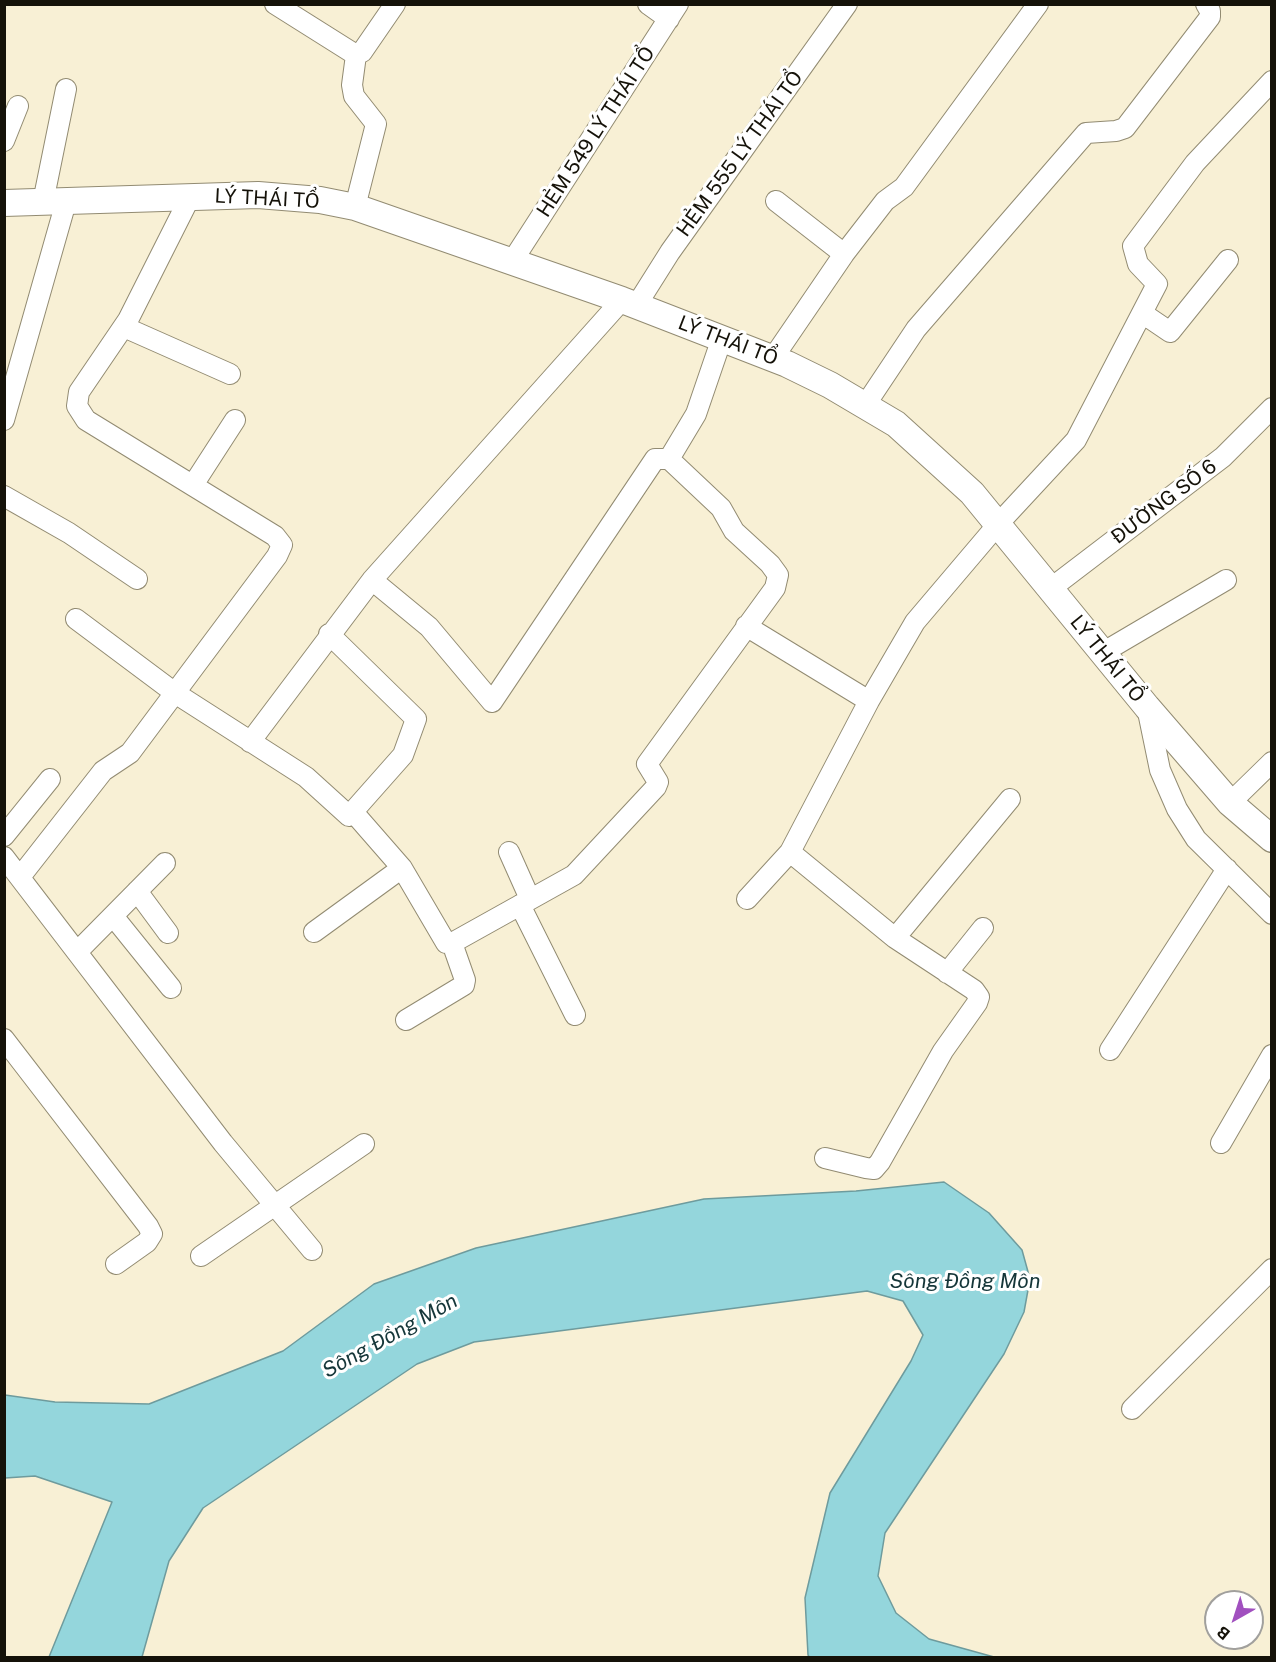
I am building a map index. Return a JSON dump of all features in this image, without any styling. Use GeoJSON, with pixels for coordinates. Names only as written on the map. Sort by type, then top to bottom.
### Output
{"type":"FeatureCollection","features":[{"type":"Feature","properties":{"kind":"main road","name":"LÝ THÁI TỔ"},"geometry":{"type":"LineString","coordinates":[[4,203],[258,195],[320,200],[355,207],[513,260],[722,338],[773,358],[866,404],[896,424],[972,494],[999,523],[1146,707],[1230,803],[1272,839]]}},
{"type":"Feature","properties":{"kind":"street"},"geometry":{"type":"LineString","coordinates":[[275,4],[357,55]]}},
{"type":"Feature","properties":{"kind":"street"},"geometry":{"type":"LineString","coordinates":[[355,207],[376,124],[354,96],[352,85],[357,55],[362,52],[395,4]]}},
{"type":"Feature","properties":{"kind":"street"},"geometry":{"type":"LineString","coordinates":[[648,4],[673,12]]}},
{"type":"Feature","properties":{"kind":"street","name":"HẺM 555 LÝ THÁI TỔ"},"geometry":{"type":"LineString","coordinates":[[250,742],[329,634],[372,580],[629,303],[670,252],[847,4]]}},
{"type":"Feature","properties":{"kind":"street"},"geometry":{"type":"LineString","coordinates":[[773,358],[844,254],[885,201],[904,187],[1038,4]]}},
{"type":"Feature","properties":{"kind":"street"},"geometry":{"type":"LineString","coordinates":[[866,404],[916,328],[1086,133],[1116,131],[1125,128],[1210,16],[1206,4]]}},
{"type":"Feature","properties":{"kind":"street","name":"HẺM 549 LÝ THÁI TỔ"},"geometry":{"type":"LineString","coordinates":[[513,260],[673,12]]}},
{"type":"Feature","properties":{"kind":"street"},"geometry":{"type":"LineString","coordinates":[[747,899],[790,852],[869,701],[915,622],[999,523],[1076,440],[1157,284],[1138,264],[1133,246],[1195,163],[1272,81]]}},
{"type":"Feature","properties":{"kind":"street"},"geometry":{"type":"LineString","coordinates":[[4,420],[54,202],[66,89]]}},
{"type":"Feature","properties":{"kind":"street"},"geometry":{"type":"LineString","coordinates":[[4,141],[18,106]]}},
{"type":"Feature","properties":{"kind":"street"},"geometry":{"type":"LineString","coordinates":[[20,877],[175,693],[282,545],[275,536],[86,420],[77,406],[80,392],[124,327],[190,197]]}},
{"type":"Feature","properties":{"kind":"street"},"geometry":{"type":"LineString","coordinates":[[776,201],[844,254]]}},
{"type":"Feature","properties":{"kind":"street"},"geometry":{"type":"LineString","coordinates":[[1142,313],[1170,332],[1228,260]]}},
{"type":"Feature","properties":{"kind":"street"},"geometry":{"type":"LineString","coordinates":[[124,327],[230,374]]}},
{"type":"Feature","properties":{"kind":"street"},"geometry":{"type":"LineString","coordinates":[[669,459],[696,414],[722,338]]}},
{"type":"Feature","properties":{"kind":"street","name":"ĐƯỜNG SỐ 6"},"geometry":{"type":"LineString","coordinates":[[1050,589],[1223,457],[1272,408]]}},
{"type":"Feature","properties":{"kind":"street"},"geometry":{"type":"LineString","coordinates":[[193,485],[235,420]]}},
{"type":"Feature","properties":{"kind":"street"},"geometry":{"type":"LineString","coordinates":[[354,813],[402,868],[441,938],[446,943],[452,943],[580,871],[656,787],[658,782],[647,764],[775,588],[778,575],[770,564],[734,531],[721,508],[669,459],[660,457],[652,462],[492,702],[429,627],[372,580]]}},
{"type":"Feature","properties":{"kind":"street"},"geometry":{"type":"LineString","coordinates":[[4,496],[69,533],[137,579]]}},
{"type":"Feature","properties":{"kind":"street"},"geometry":{"type":"LineString","coordinates":[[1102,653],[1226,580]]}},
{"type":"Feature","properties":{"kind":"street"},"geometry":{"type":"LineString","coordinates":[[76,619],[175,693],[306,777],[345,815],[354,813],[403,755],[416,719],[329,634]]}},
{"type":"Feature","properties":{"kind":"street"},"geometry":{"type":"LineString","coordinates":[[746,626],[869,701]]}},
{"type":"Feature","properties":{"kind":"street"},"geometry":{"type":"LineString","coordinates":[[1146,707],[1160,770],[1177,809],[1196,838],[1272,914]]}},
{"type":"Feature","properties":{"kind":"street"},"geometry":{"type":"LineString","coordinates":[[1230,803],[1272,762]]}},
{"type":"Feature","properties":{"kind":"street"},"geometry":{"type":"LineString","coordinates":[[4,836],[50,779]]}},
{"type":"Feature","properties":{"kind":"street"},"geometry":{"type":"LineString","coordinates":[[895,938],[1010,799]]}},
{"type":"Feature","properties":{"kind":"street"},"geometry":{"type":"LineString","coordinates":[[508,852],[525,902],[575,1015]]}},
{"type":"Feature","properties":{"kind":"street"},"geometry":{"type":"LineString","coordinates":[[790,852],[895,938],[974,990],[979,997],[943,1051],[874,1169],[825,1158]]}},
{"type":"Feature","properties":{"kind":"street"},"geometry":{"type":"LineString","coordinates":[[4,857],[223,1143],[312,1250]]}},
{"type":"Feature","properties":{"kind":"street"},"geometry":{"type":"LineString","coordinates":[[77,952],[165,863]]}},
{"type":"Feature","properties":{"kind":"street"},"geometry":{"type":"LineString","coordinates":[[314,932],[402,868]]}},
{"type":"Feature","properties":{"kind":"street"},"geometry":{"type":"LineString","coordinates":[[1110,1050],[1227,869]]}},
{"type":"Feature","properties":{"kind":"street"},"geometry":{"type":"LineString","coordinates":[[137,891],[168,933]]}},
{"type":"Feature","properties":{"kind":"street"},"geometry":{"type":"LineString","coordinates":[[113,916],[171,988]]}},
{"type":"Feature","properties":{"kind":"street"},"geometry":{"type":"LineString","coordinates":[[947,972],[983,928]]}},
{"type":"Feature","properties":{"kind":"street"},"geometry":{"type":"LineString","coordinates":[[406,1020],[464,985],[465,980],[452,943]]}},
{"type":"Feature","properties":{"kind":"street"},"geometry":{"type":"LineString","coordinates":[[4,1039],[152,1234],[147,1242],[116,1264]]}},
{"type":"Feature","properties":{"kind":"street"},"geometry":{"type":"LineString","coordinates":[[1221,1143],[1272,1055]]}},
{"type":"Feature","properties":{"kind":"street"},"geometry":{"type":"LineString","coordinates":[[201,1256],[364,1144]]}},
{"type":"Feature","properties":{"kind":"street"},"geometry":{"type":"LineString","coordinates":[[1132,1409],[1272,1269]]}},
{"type":"Feature","properties":{"kind":"water","name":"Sông Đồng Môn"},"geometry":{"type":"Polygon","coordinates":[[[944,1182],[989,1213],[1022,1250],[1030,1279],[1024,1312],[1004,1354],[885,1533],[878,1576],[896,1613],[929,1639],[994,1657],[810,1658],[808,1655],[805,1598],[830,1493],[911,1361],[923,1335],[903,1301],[867,1291],[474,1342],[417,1364],[203,1508],[169,1561],[142,1657],[49,1657],[112,1502],[35,1476],[5,1478],[5,1395],[55,1402],[149,1404],[283,1351],[374,1284],[476,1248],[704,1199],[856,1191],[944,1182]]]}}]}
